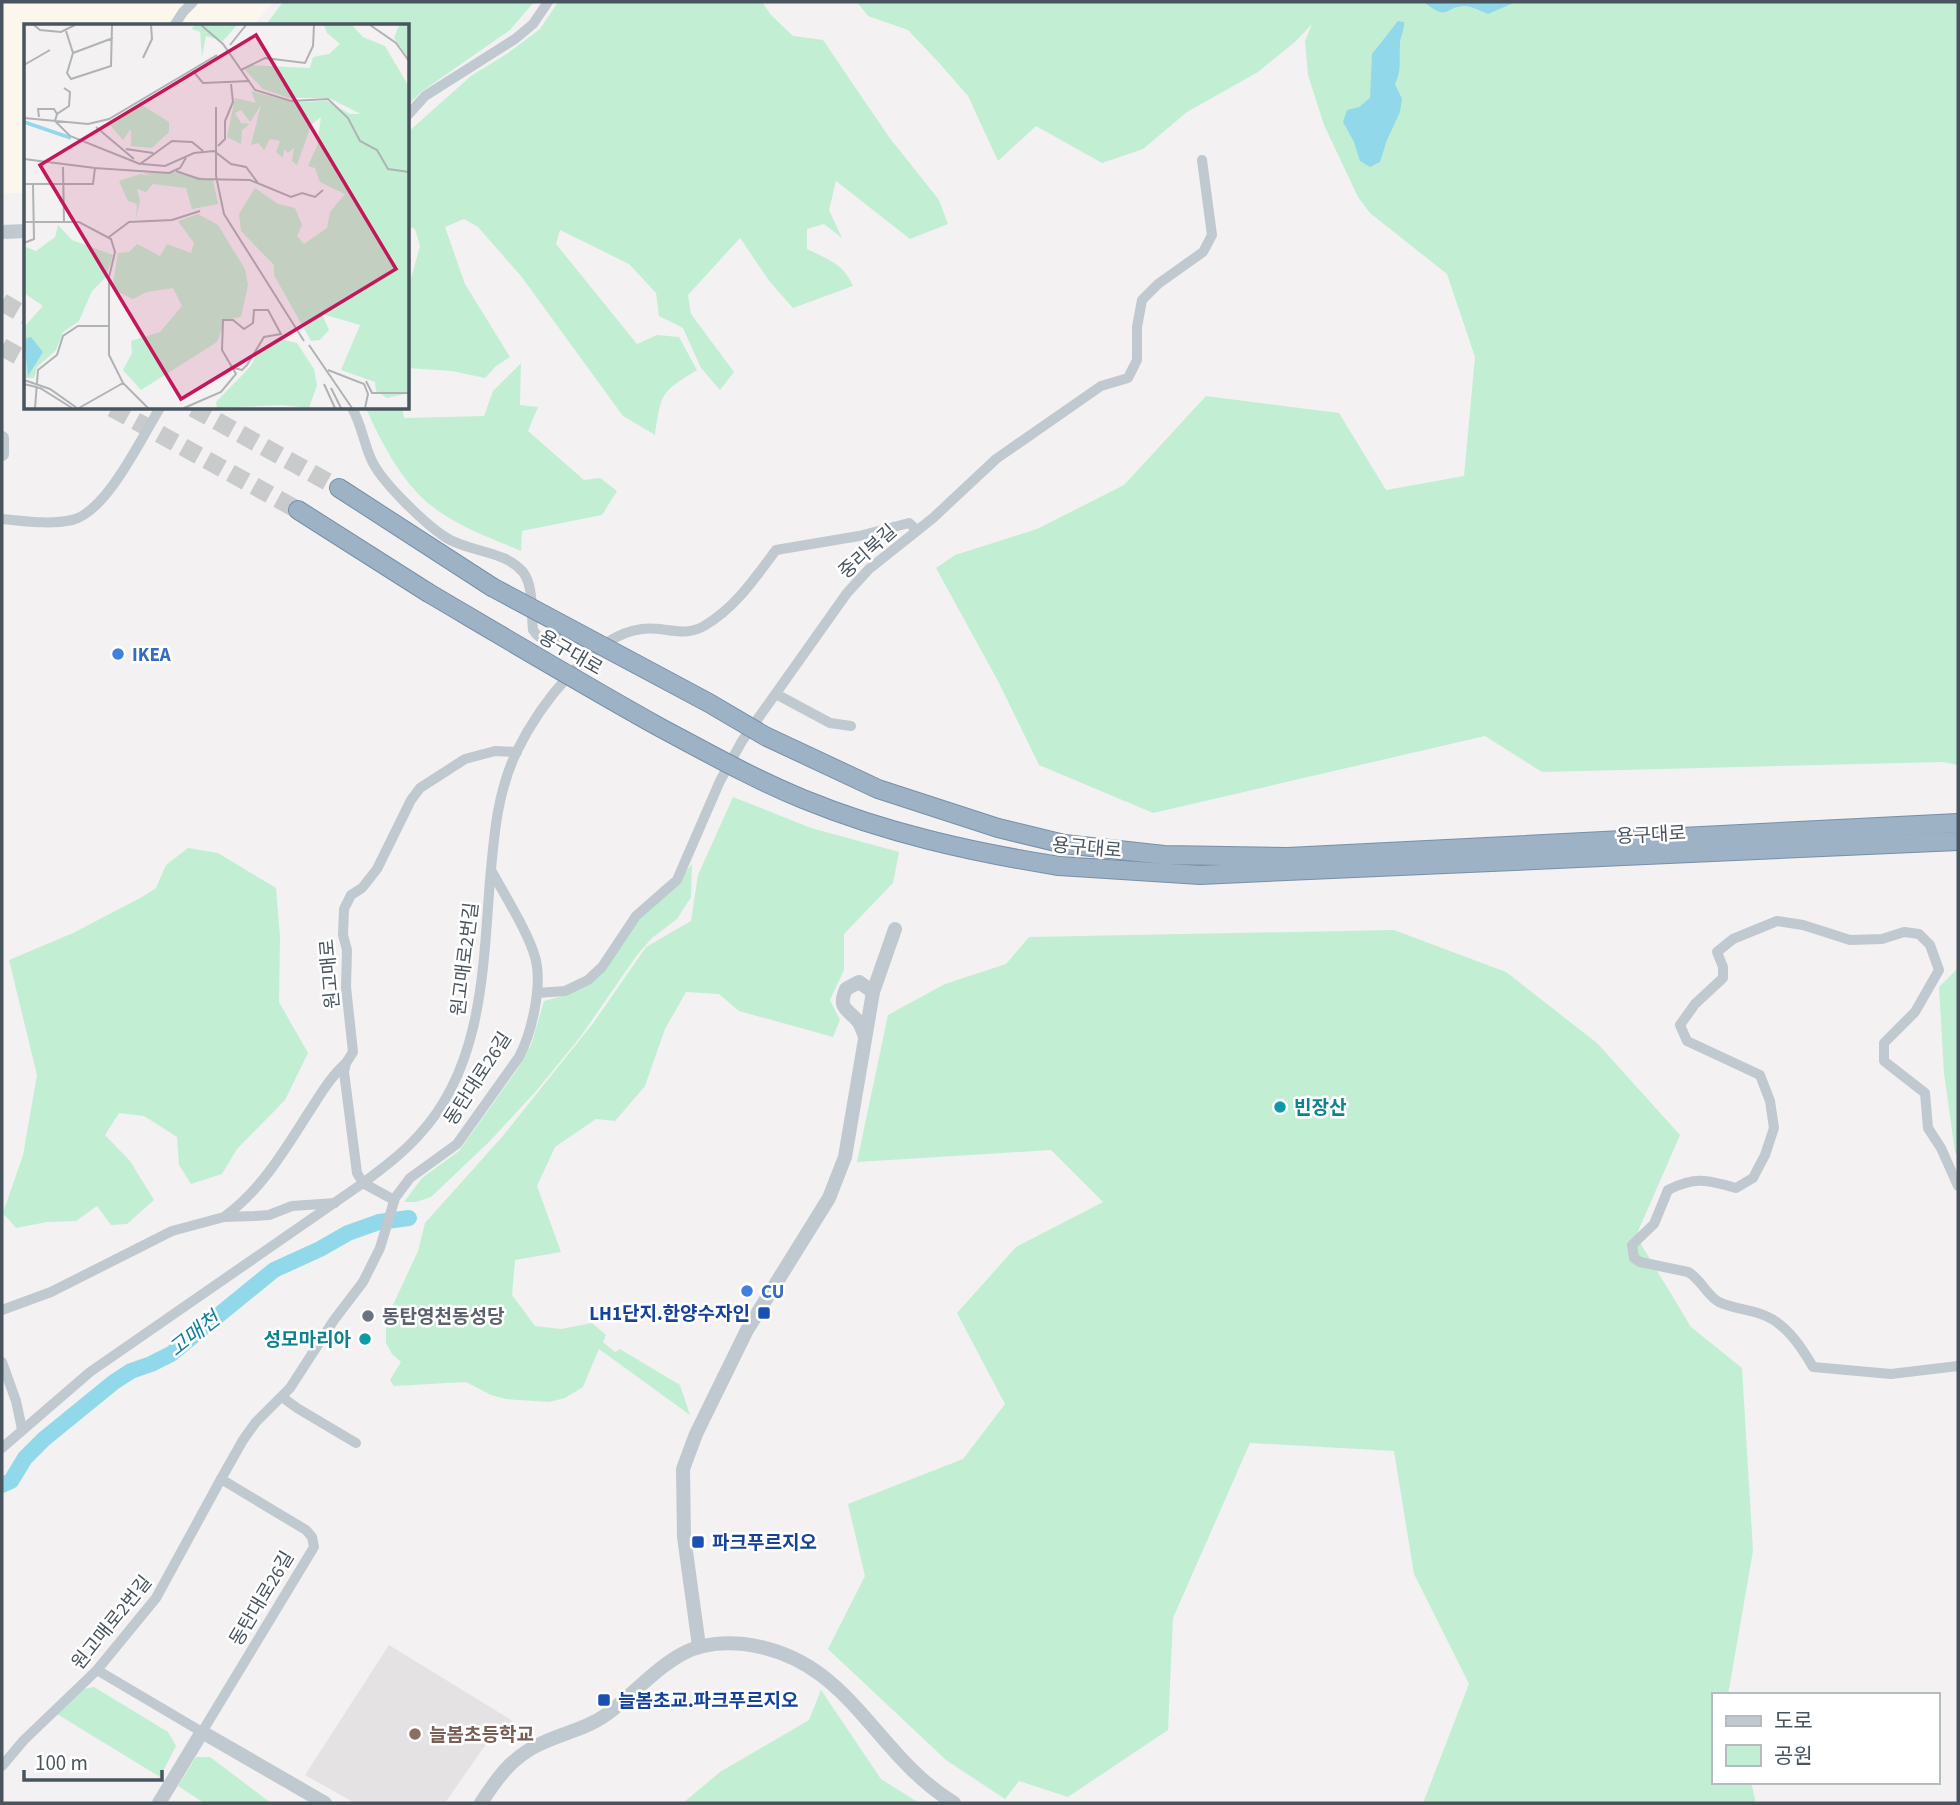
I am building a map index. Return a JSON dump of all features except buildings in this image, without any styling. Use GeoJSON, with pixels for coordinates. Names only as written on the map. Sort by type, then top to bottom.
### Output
{"type":"FeatureCollection","features":[{"type":"Feature","properties":{"kind":"highway","name":"용구대로"},"geometry":{"type":"LineString","coordinates":[[339,488],[492,587],[709,703],[765,736],[878,789],[998,828],[1065,844],[1164,855],[1288,857],[1958,823]]}},
{"type":"Feature","properties":{"kind":"highway","name":"용구대로"},"geometry":{"type":"LineString","coordinates":[[298,510],[427,592],[626,709],[721,761],[793,795],[869,823],[981,853],[1059,866],[1146,873],[1213,874],[1958,841]]}},
{"type":"Feature","properties":{"kind":"street"},"geometry":{"type":"LineString","coordinates":[[175,24],[193,2]]}},
{"type":"Feature","properties":{"kind":"street"},"geometry":{"type":"LineString","coordinates":[[410,112],[425,96],[533,24],[548,2]]}},
{"type":"Feature","properties":{"kind":"street","name":"중리북길"},"geometry":{"type":"LineString","coordinates":[[537,993],[565,991],[588,980],[602,967],[636,916],[677,880],[720,780],[742,741],[847,593],[869,569],[996,459],[1101,386],[1128,378],[1137,360],[1137,327],[1142,300],[1158,284],[1203,252],[1212,236],[1202,160]]}},
{"type":"Feature","properties":{"kind":"street"},"geometry":{"type":"LineString","coordinates":[[2,232],[24,230]]}},
{"type":"Feature","properties":{"kind":"street"},"geometry":{"type":"LineString","coordinates":[[2,519],[55,523],[75,520],[91,512],[115,482],[159,410]]}},
{"type":"Feature","properties":{"kind":"street"},"geometry":{"type":"LineString","coordinates":[[353,410],[372,462],[413,508],[445,537],[503,558],[523,572],[528,584],[533,630],[536,635],[541,639],[558,639],[579,625],[594,633],[597,648]]}},
{"type":"Feature","properties":{"kind":"street"},"geometry":{"type":"LineString","coordinates":[[2,438],[2,454]]}},
{"type":"Feature","properties":{"kind":"street"},"geometry":{"type":"LineString","coordinates":[[516,752],[552,697],[597,648],[625,633],[644,629],[685,633],[705,626],[737,601],[776,550],[859,536],[909,523],[917,530]]}},
{"type":"Feature","properties":{"kind":"street"},"geometry":{"type":"LineString","coordinates":[[776,694],[830,723],[851,726]]}},
{"type":"Feature","properties":{"kind":"street","name":"원고매로"},"geometry":{"type":"LineString","coordinates":[[363,1183],[357,1174],[344,1072],[353,1052],[346,987],[347,950],[342,935],[344,909],[351,895],[362,888],[377,869],[411,800],[420,788],[466,759],[495,751],[516,752]]}},
{"type":"Feature","properties":{"kind":"street","name":"원고매로2번길"},"geometry":{"type":"LineString","coordinates":[[363,1183],[394,1160],[421,1134],[454,1084],[469,1044],[482,989],[497,812],[516,752]]}},
{"type":"Feature","properties":{"kind":"street","name":"동탄대로26길"},"geometry":{"type":"LineString","coordinates":[[393,1203],[410,1178],[457,1144],[519,1057],[526,1043],[537,993],[535,957],[491,870]]}},
{"type":"Feature","properties":{"kind":"street"},"geometry":{"type":"LineString","coordinates":[[1958,1186],[1928,1128],[1925,1093],[1884,1061],[1884,1043],[1915,1012],[1939,970],[1930,945],[1919,934],[1904,932],[1882,939],[1850,940],[1803,925],[1777,921],[1732,939],[1717,951],[1723,967],[1723,978],[1695,1004],[1680,1025],[1687,1041],[1760,1075],[1770,1101],[1774,1128],[1765,1155],[1753,1178],[1736,1188],[1698,1179],[1668,1190],[1654,1224],[1632,1245],[1634,1258],[1640,1262],[1688,1272],[1695,1276],[1717,1301],[1767,1316],[1784,1328],[1804,1350],[1813,1367],[1891,1374],[1958,1366]]}},
{"type":"Feature","properties":{"kind":"street"},"geometry":{"type":"LineString","coordinates":[[699,1646],[684,1537],[683,1469],[696,1434],[747,1330],[829,1198],[845,1157],[873,992],[895,929]]}},
{"type":"Feature","properties":{"kind":"street"},"geometry":{"type":"LineString","coordinates":[[866,1038],[858,1021],[845,1011],[842,998],[846,989],[859,982],[873,992]]}},
{"type":"Feature","properties":{"kind":"street"},"geometry":{"type":"LineString","coordinates":[[224,1217],[239,1206],[270,1172],[326,1084],[346,1063]]}},
{"type":"Feature","properties":{"kind":"street"},"geometry":{"type":"LineString","coordinates":[[2,1448],[90,1372],[338,1203],[363,1183],[393,1203],[382,1240],[363,1282],[334,1320],[305,1368],[243,1440],[221,1479]]}},
{"type":"Feature","properties":{"kind":"street"},"geometry":{"type":"LineString","coordinates":[[2,1310],[51,1292],[172,1231],[224,1217],[262,1216],[292,1206],[338,1203]]}},
{"type":"Feature","properties":{"kind":"street"},"geometry":{"type":"LineString","coordinates":[[2,1362],[16,1401],[22,1429]]}},
{"type":"Feature","properties":{"kind":"street"},"geometry":{"type":"LineString","coordinates":[[282,1397],[356,1443]]}},
{"type":"Feature","properties":{"kind":"street","name":"원고매로2번길"},"geometry":{"type":"LineString","coordinates":[[2,1766],[24,1740],[97,1670],[162,1589],[221,1479]]}},
{"type":"Feature","properties":{"kind":"street","name":"동탄대로26길"},"geometry":{"type":"LineString","coordinates":[[159,1803],[314,1547],[312,1537],[306,1530],[221,1479]]}},
{"type":"Feature","properties":{"kind":"street"},"geometry":{"type":"LineString","coordinates":[[481,1803],[496,1779],[518,1756],[599,1720],[661,1667],[699,1646],[738,1643],[783,1652],[811,1666],[833,1683],[916,1774],[954,1803]]}},
{"type":"Feature","properties":{"kind":"street"},"geometry":{"type":"LineString","coordinates":[[97,1670],[325,1803]]}},
{"type":"Feature","properties":{"kind":"shaded area"},"geometry":{"type":"Polygon","coordinates":[[[2,2],[273,2],[255,24],[24,24],[24,193],[2,193],[2,2]]]}},
{"type":"Feature","properties":{"kind":"shaded area","name":"늘봄초등학교"},"geometry":{"type":"Polygon","coordinates":[[[389,1645],[513,1721],[484,1747],[445,1803],[355,1803],[305,1775],[389,1645]]]}},
{"type":"Feature","properties":{"kind":"green space"},"geometry":{"type":"Polygon","coordinates":[[[283,2],[534,2],[510,30],[421,92],[410,103],[410,24],[266,24],[283,2]]]}},
{"type":"Feature","properties":{"kind":"green space"},"geometry":{"type":"Polygon","coordinates":[[[558,2],[762,2],[771,15],[793,36],[823,40],[889,137],[939,200],[948,224],[910,239],[836,181],[829,210],[842,238],[824,224],[807,229],[807,249],[840,267],[853,286],[793,308],[770,282],[740,238],[688,295],[691,314],[734,372],[720,390],[701,368],[683,328],[659,316],[656,293],[629,264],[560,230],[556,244],[637,344],[657,335],[679,337],[697,370],[669,389],[665,395],[659,410],[655,435],[623,416],[521,276],[478,227],[464,219],[445,227],[465,284],[510,357],[496,366],[485,378],[452,371],[410,368],[410,282],[420,246],[415,229],[410,227],[410,130],[471,76],[540,29],[558,2]]]}},
{"type":"Feature","properties":{"kind":"green space"},"geometry":{"type":"Polygon","coordinates":[[[857,2],[1958,2],[1958,765],[1943,762],[1542,772],[1485,736],[1153,813],[1039,765],[999,683],[936,568],[955,555],[1037,529],[1124,485],[1206,396],[1339,413],[1386,490],[1464,476],[1475,357],[1447,274],[1370,213],[1358,197],[1324,125],[1308,75],[1305,41],[1312,24],[1258,72],[1187,112],[1143,149],[1102,163],[1036,126],[998,161],[968,96],[941,65],[908,30],[868,16],[857,2]]]}},
{"type":"Feature","properties":{"kind":"green space"},"geometry":{"type":"Polygon","coordinates":[[[521,363],[520,405],[538,407],[528,431],[584,480],[600,478],[617,491],[602,515],[522,531],[521,551],[478,533],[437,510],[415,490],[395,464],[367,410],[402,410],[404,418],[484,416],[493,391],[521,363]]]}},
{"type":"Feature","properties":{"kind":"green space"},"geometry":{"type":"Polygon","coordinates":[[[733,797],[811,828],[899,852],[893,883],[844,934],[844,970],[830,1000],[840,1020],[833,1037],[739,1011],[719,994],[686,992],[665,1029],[645,1086],[615,1121],[596,1119],[555,1147],[537,1186],[561,1252],[515,1260],[512,1295],[535,1326],[561,1329],[592,1323],[606,1335],[603,1342],[615,1352],[620,1349],[680,1385],[690,1415],[599,1349],[583,1387],[565,1398],[549,1402],[506,1399],[491,1395],[466,1382],[394,1386],[390,1380],[401,1362],[392,1354],[386,1343],[386,1320],[418,1251],[425,1223],[502,1137],[594,1022],[646,947],[691,921],[698,875],[733,797]]]}},
{"type":"Feature","properties":{"kind":"green space"},"geometry":{"type":"Polygon","coordinates":[[[188,848],[218,853],[276,888],[280,937],[279,1002],[308,1053],[285,1100],[237,1149],[222,1174],[191,1184],[179,1165],[177,1137],[144,1116],[119,1113],[105,1135],[130,1161],[154,1200],[127,1224],[111,1225],[97,1206],[76,1221],[47,1222],[16,1228],[3,1213],[23,1155],[37,1075],[9,960],[73,933],[142,897],[156,888],[166,865],[188,848]]]}},
{"type":"Feature","properties":{"kind":"green space"},"geometry":{"type":"Polygon","coordinates":[[[692,864],[691,897],[677,919],[652,938],[637,955],[581,1036],[537,1090],[490,1141],[431,1197],[416,1202],[404,1202],[422,1178],[459,1151],[517,1070],[531,1045],[544,1001],[562,996],[594,980],[633,926],[666,895],[692,864]]]}},
{"type":"Feature","properties":{"kind":"green space"},"geometry":{"type":"Polygon","coordinates":[[[1394,930],[1506,972],[1597,1043],[1680,1135],[1636,1236],[1691,1327],[1742,1368],[1753,1551],[1728,1693],[1712,1693],[1712,1784],[1751,1784],[1756,1803],[1423,1803],[1469,1684],[1414,1574],[1394,1451],[1250,1443],[1173,1618],[1168,1730],[1068,1797],[1019,1781],[1005,1799],[946,1760],[828,1649],[865,1576],[848,1504],[963,1459],[1005,1404],[957,1313],[1016,1247],[1103,1202],[1051,1150],[857,1162],[888,1015],[945,984],[1006,964],[1029,937],[1394,930]]]}},
{"type":"Feature","properties":{"kind":"green space"},"geometry":{"type":"Polygon","coordinates":[[[1958,968],[1958,1157],[1955,1152],[1944,1073],[1939,987],[1958,968]]]}},
{"type":"Feature","properties":{"kind":"green space"},"geometry":{"type":"Polygon","coordinates":[[[94,1687],[168,1732],[176,1746],[160,1777],[57,1714],[78,1690],[94,1687]]]}},
{"type":"Feature","properties":{"kind":"green space"},"geometry":{"type":"Polygon","coordinates":[[[821,1690],[881,1779],[919,1803],[683,1803],[720,1772],[809,1720],[821,1690]]]}},
{"type":"Feature","properties":{"kind":"green space"},"geometry":{"type":"Polygon","coordinates":[[[196,1757],[210,1757],[271,1803],[204,1803],[178,1786],[196,1757]]]}},
{"type":"Feature","properties":{"kind":"water"},"geometry":{"type":"Polygon","coordinates":[[[1424,2],[1516,2],[1488,14],[1466,6],[1443,12],[1424,2]]]}},
{"type":"Feature","properties":{"kind":"water"},"geometry":{"type":"Polygon","coordinates":[[[1398,21],[1404,22],[1395,84],[1402,99],[1400,112],[1380,162],[1370,167],[1360,161],[1343,122],[1347,110],[1359,107],[1370,98],[1372,54],[1398,21]]]}},
{"type":"Feature","properties":{"kind":"waterway","name":"고매천"},"geometry":{"type":"LineString","coordinates":[[2,1485],[11,1481],[25,1458],[44,1439],[114,1382],[131,1371],[171,1354],[274,1270],[348,1233],[379,1222],[409,1218]]}},
{"type":"Feature","properties":{"kind":"tunnel"},"geometry":{"type":"LineString","coordinates":[[2,302],[24,315]]}},
{"type":"Feature","properties":{"kind":"tunnel"},"geometry":{"type":"LineString","coordinates":[[2,347],[24,359]]}},
{"type":"Feature","properties":{"kind":"tunnel"},"geometry":{"type":"LineString","coordinates":[[116,410],[298,510]]}},
{"type":"Feature","properties":{"kind":"tunnel"},"geometry":{"type":"LineString","coordinates":[[197,410],[339,488]]}},
{"type":"Feature","properties":{"kind":"place","name":"IKEA"},"geometry":{"type":"Point","coordinates":[118,654]}},
{"type":"Feature","properties":{"kind":"place","name":"빈장산"},"geometry":{"type":"Point","coordinates":[1280,1107]}},
{"type":"Feature","properties":{"kind":"place","name":"CU"},"geometry":{"type":"Point","coordinates":[747,1291]}},
{"type":"Feature","properties":{"kind":"place","name":"LH1단지.한양수자인"},"geometry":{"type":"Point","coordinates":[764,1313]}},
{"type":"Feature","properties":{"kind":"place","name":"동탄영천동성당"},"geometry":{"type":"Point","coordinates":[368,1316]}},
{"type":"Feature","properties":{"kind":"place","name":"성모마리아"},"geometry":{"type":"Point","coordinates":[365,1339]}},
{"type":"Feature","properties":{"kind":"place","name":"파크푸르지오"},"geometry":{"type":"Point","coordinates":[698,1542]}},
{"type":"Feature","properties":{"kind":"place","name":"늘봄초교.파크푸르지오"},"geometry":{"type":"Point","coordinates":[604,1700]}},
{"type":"Feature","properties":{"kind":"place","name":"늘봄초등학교"},"geometry":{"type":"Point","coordinates":[415,1734]}}]}
